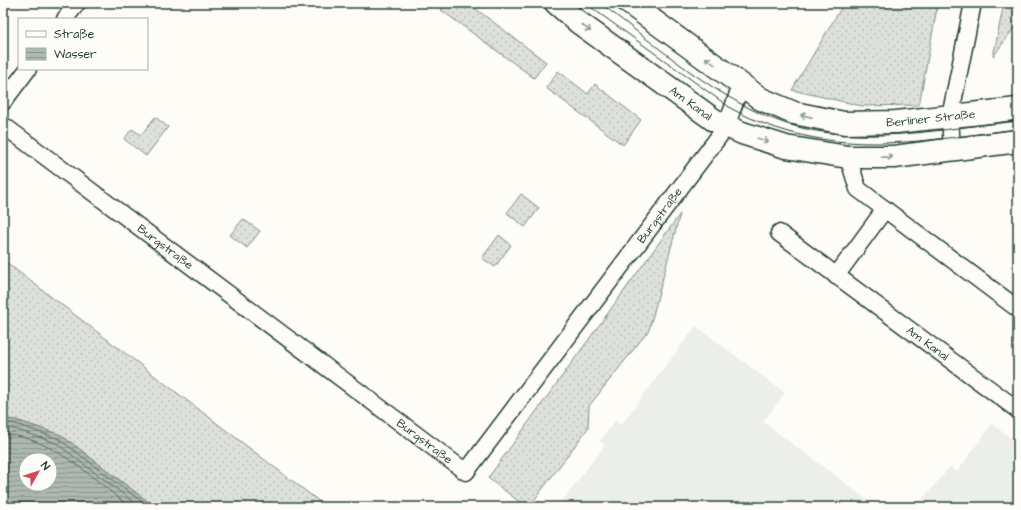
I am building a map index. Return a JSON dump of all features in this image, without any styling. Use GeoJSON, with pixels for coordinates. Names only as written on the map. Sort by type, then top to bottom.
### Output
{"type":"FeatureCollection","features":[{"type":"Feature","properties":{"kind":"street"},"geometry":{"type":"LineString","coordinates":[[66,18],[76,3]]}},
{"type":"Feature","properties":{"kind":"street","name":"Am Kanal"},"geometry":{"type":"LineString","coordinates":[[556,3],[578,22],[682,99],[726,126],[786,147],[848,157]]}},
{"type":"Feature","properties":{"kind":"street"},"geometry":{"type":"LineString","coordinates":[[628,3],[761,99],[794,113],[844,124],[848,157],[858,189],[1018,309]]}},
{"type":"Feature","properties":{"kind":"street"},"geometry":{"type":"LineString","coordinates":[[952,149],[950,117],[973,3]]}},
{"type":"Feature","properties":{"kind":"street"},"geometry":{"type":"LineString","coordinates":[[3,102],[27,70]]}},
{"type":"Feature","properties":{"kind":"street","name":"Burgstraße"},"geometry":{"type":"LineString","coordinates":[[3,125],[466,472],[726,126],[741,85]]}},
{"type":"Feature","properties":{"kind":"street","name":"Berliner Straße"},"geometry":{"type":"LineString","coordinates":[[844,124],[896,122],[1018,109]]}},
{"type":"Feature","properties":{"kind":"street"},"geometry":{"type":"LineString","coordinates":[[848,157],[894,157],[1018,141]]}},
{"type":"Feature","properties":{"kind":"street"},"geometry":{"type":"LineString","coordinates":[[836,276],[885,209]]}},
{"type":"Feature","properties":{"kind":"street","name":"Am Kanal"},"geometry":{"type":"LineString","coordinates":[[779,233],[1018,410]]}},
{"type":"Feature","properties":{"kind":"shaded area"},"geometry":{"type":"Polygon","coordinates":[[[446,3],[468,3],[546,62],[534,78],[441,10],[446,3]]]}},
{"type":"Feature","properties":{"kind":"shaded area"},"geometry":{"type":"Polygon","coordinates":[[[844,3],[938,3],[919,105],[862,106],[792,90],[844,3]]]}},
{"type":"Feature","properties":{"kind":"shaded area"},"geometry":{"type":"Polygon","coordinates":[[[1004,3],[1018,3],[1018,22],[993,57],[1004,3]]]}},
{"type":"Feature","properties":{"kind":"shaded area"},"geometry":{"type":"Polygon","coordinates":[[[558,71],[588,94],[595,84],[641,120],[623,145],[546,88],[558,71]]]}},
{"type":"Feature","properties":{"kind":"shaded area"},"geometry":{"type":"Polygon","coordinates":[[[155,117],[168,127],[146,156],[124,139],[132,129],[141,135],[155,117]]]}},
{"type":"Feature","properties":{"kind":"shaded area"},"geometry":{"type":"Polygon","coordinates":[[[521,194],[539,208],[525,227],[507,213],[521,194]]]}},
{"type":"Feature","properties":{"kind":"shaded area"},"geometry":{"type":"Polygon","coordinates":[[[680,214],[649,330],[589,406],[588,428],[529,507],[526,507],[488,478],[680,214]]]}},
{"type":"Feature","properties":{"kind":"shaded area"},"geometry":{"type":"Polygon","coordinates":[[[243,219],[260,231],[247,248],[230,235],[243,219]]]}},
{"type":"Feature","properties":{"kind":"shaded area"},"geometry":{"type":"Polygon","coordinates":[[[499,235],[511,245],[495,267],[482,258],[499,235]]]}},
{"type":"Feature","properties":{"kind":"shaded area"},"geometry":{"type":"Polygon","coordinates":[[[3,260],[320,502],[319,507],[155,507],[61,435],[16,420],[3,419],[3,260]]]}},
{"type":"Feature","properties":{"kind":"shaded area"},"geometry":{"type":"Polygon","coordinates":[[[696,326],[785,393],[763,422],[877,507],[558,507],[605,445],[600,441],[615,421],[621,425],[696,326]]]}},
{"type":"Feature","properties":{"kind":"shaded area"},"geometry":{"type":"Polygon","coordinates":[[[992,424],[1010,438],[1014,433],[1018,436],[1018,507],[916,507],[950,467],[957,472],[992,424]]]}},
{"type":"Feature","properties":{"kind":"water"},"geometry":{"type":"Polygon","coordinates":[[[3,419],[16,420],[61,435],[155,507],[3,507],[3,419]]]}},
{"type":"Feature","properties":{"kind":"tram line"},"geometry":{"type":"LineString","coordinates":[[585,3],[732,109],[768,125],[803,135],[838,141],[872,143],[943,139],[1018,129]]}},
{"type":"Feature","properties":{"kind":"tram line"},"geometry":{"type":"LineString","coordinates":[[600,3],[666,54],[714,88],[762,114],[787,124],[815,131],[873,135],[902,134],[1018,120]]}}]}
